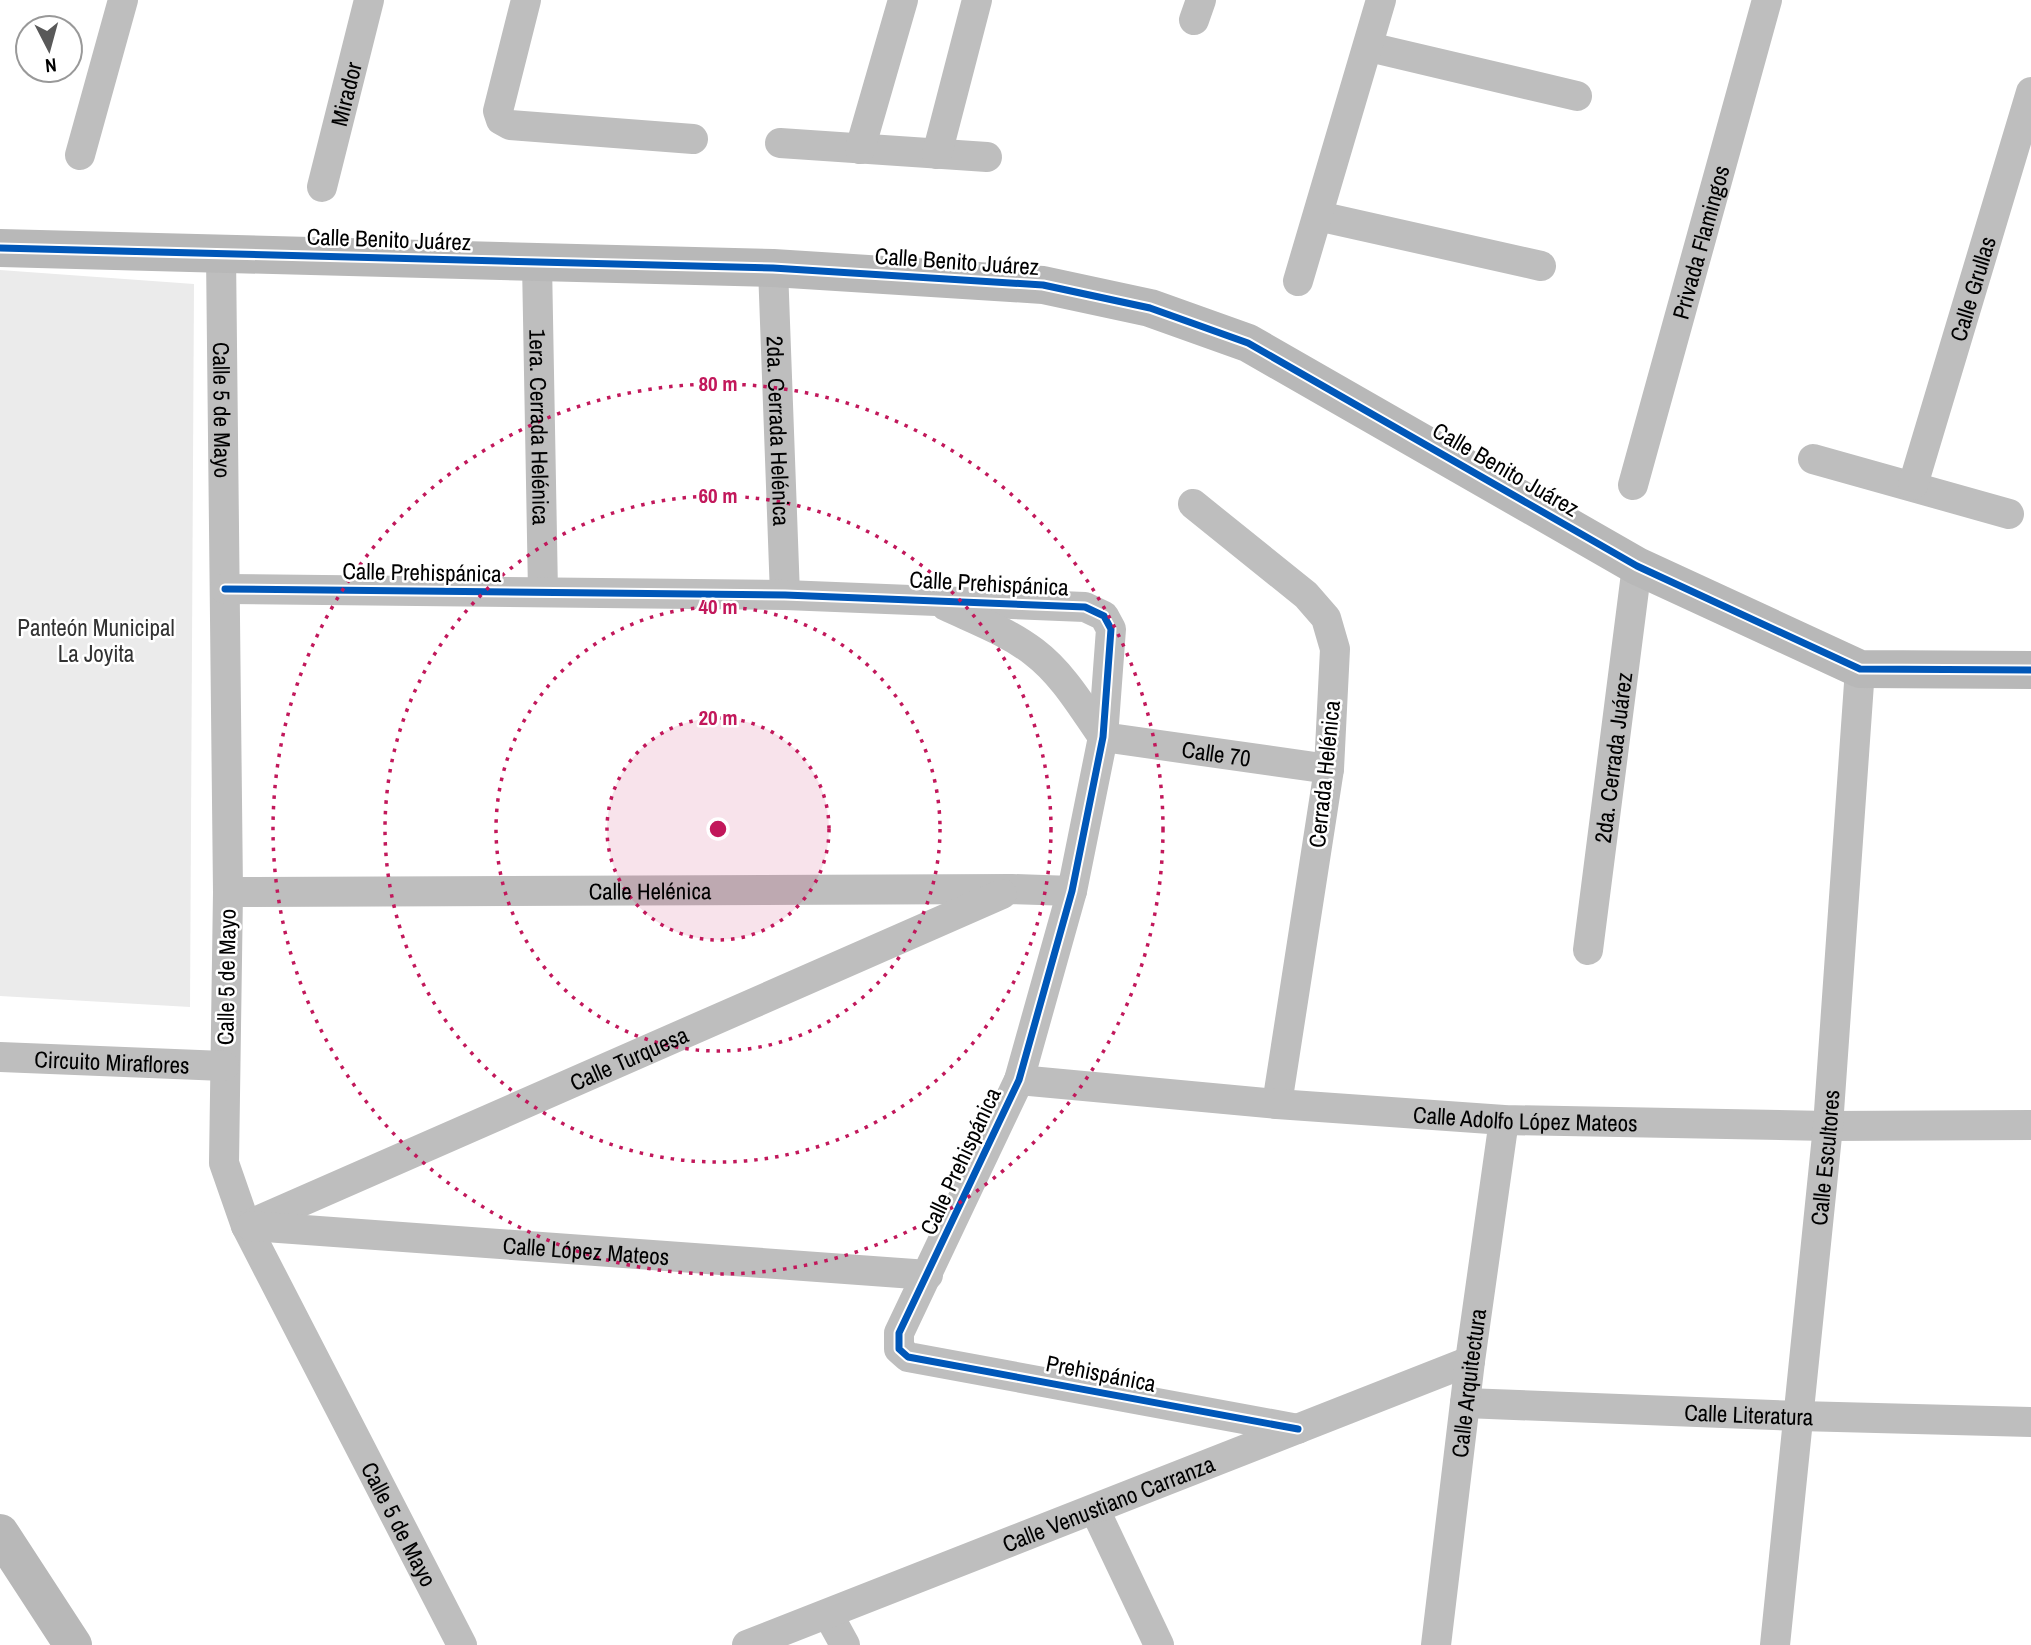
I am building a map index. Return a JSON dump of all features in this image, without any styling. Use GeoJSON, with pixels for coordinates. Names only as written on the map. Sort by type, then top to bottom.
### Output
{"type":"FeatureCollection","features":[{"type":"Feature","properties":{"kind":"street"},"geometry":{"type":"LineString","coordinates":[[80,155],[123,0]]}},
{"type":"Feature","properties":{"kind":"street","name":"Mirador"},"geometry":{"type":"LineString","coordinates":[[322,187],[369,0]]}},
{"type":"Feature","properties":{"kind":"street"},"geometry":{"type":"LineString","coordinates":[[526,0],[498,111],[500,120],[510,125],[693,139]]}},
{"type":"Feature","properties":{"kind":"street"},"geometry":{"type":"LineString","coordinates":[[860,149],[903,0]]}},
{"type":"Feature","properties":{"kind":"street"},"geometry":{"type":"LineString","coordinates":[[937,154],[977,0]]}},
{"type":"Feature","properties":{"kind":"street"},"geometry":{"type":"LineString","coordinates":[[1298,281],[1381,0]]}},
{"type":"Feature","properties":{"kind":"street","name":"Privada Flamingos"},"geometry":{"type":"LineString","coordinates":[[1633,485],[1767,0]]}},
{"type":"Feature","properties":{"kind":"street"},"geometry":{"type":"LineString","coordinates":[[1369,47],[1577,96]]}},
{"type":"Feature","properties":{"kind":"street","name":"Calle Grullas"},"geometry":{"type":"LineString","coordinates":[[1913,485],[2031,92]]}},
{"type":"Feature","properties":{"kind":"street"},"geometry":{"type":"LineString","coordinates":[[780,143],[987,157]]}},
{"type":"Feature","properties":{"kind":"street"},"geometry":{"type":"LineString","coordinates":[[1318,216],[1541,266]]}},
{"type":"Feature","properties":{"kind":"street","name":"Calle Benito Juárez"},"geometry":{"type":"LineString","coordinates":[[0,248],[773,268],[1043,285],[1150,308],[1248,343],[1637,566],[1860,668],[2031,670]]}},
{"type":"Feature","properties":{"kind":"street","name":"Calle 5 de Mayo"},"geometry":{"type":"LineString","coordinates":[[222,254],[228,892],[224,1163],[246,1226],[462,1645]]}},
{"type":"Feature","properties":{"kind":"street","name":"1era. Cerrada Helénica"},"geometry":{"type":"LineString","coordinates":[[537,262],[543,592]]}},
{"type":"Feature","properties":{"kind":"street","name":"2da. Cerrada Helénica"},"geometry":{"type":"LineString","coordinates":[[773,268],[785,595]]}},
{"type":"Feature","properties":{"kind":"street"},"geometry":{"type":"LineString","coordinates":[[1813,459],[2009,514]]}},
{"type":"Feature","properties":{"kind":"street","name":"Cerrada Helénica"},"geometry":{"type":"LineString","coordinates":[[1193,504],[1306,595],[1326,618],[1335,649],[1328,769],[1278,1104]]}},
{"type":"Feature","properties":{"kind":"street","name":"2da. Cerrada Juárez"},"geometry":{"type":"LineString","coordinates":[[1588,950],[1637,566]]}},
{"type":"Feature","properties":{"kind":"street","name":"Calle Prehispánica"},"geometry":{"type":"LineString","coordinates":[[225,589],[785,595],[1085,607],[1104,616],[1111,629],[1103,737],[1072,891],[1019,1080],[900,1333],[899,1349]]}},
{"type":"Feature","properties":{"kind":"street"},"geometry":{"type":"LineString","coordinates":[[931,600],[1002,632],[1035,652],[1065,682],[1103,737]]}},
{"type":"Feature","properties":{"kind":"street","name":"Calle Escultores"},"geometry":{"type":"LineString","coordinates":[[1775,1645],[1828,1126],[1860,668]]}},
{"type":"Feature","properties":{"kind":"street","name":"Calle 70"},"geometry":{"type":"LineString","coordinates":[[1103,737],[1328,769]]}},
{"type":"Feature","properties":{"kind":"street","name":"Calle Turquesa"},"geometry":{"type":"LineString","coordinates":[[246,1226],[1012,890]]}},
{"type":"Feature","properties":{"kind":"street","name":"Calle Helénica"},"geometry":{"type":"LineString","coordinates":[[228,892],[1072,891]]}},
{"type":"Feature","properties":{"kind":"street","name":"Circuito Miraflores"},"geometry":{"type":"LineString","coordinates":[[0,1057],[224,1066]]}},
{"type":"Feature","properties":{"kind":"street","name":"Calle Adolfo López Mateos"},"geometry":{"type":"LineString","coordinates":[[1019,1080],[1278,1104],[1504,1120],[1828,1126],[2031,1125]]}},
{"type":"Feature","properties":{"kind":"street","name":"Calle Arquitectura"},"geometry":{"type":"LineString","coordinates":[[1436,1645],[1470,1361],[1504,1120]]}},
{"type":"Feature","properties":{"kind":"street","name":"Calle López Mateos"},"geometry":{"type":"LineString","coordinates":[[246,1226],[928,1275]]}},
{"type":"Feature","properties":{"kind":"street","name":"Prehispánica"},"geometry":{"type":"LineString","coordinates":[[899,1349],[908,1357],[1298,1429]]}},
{"type":"Feature","properties":{"kind":"street","name":"Calle Venustiano Carranza"},"geometry":{"type":"LineString","coordinates":[[747,1645],[1470,1361]]}},
{"type":"Feature","properties":{"kind":"street","name":"Calle Literatura"},"geometry":{"type":"LineString","coordinates":[[1465,1403],[2031,1422]]}},
{"type":"Feature","properties":{"kind":"street"},"geometry":{"type":"LineString","coordinates":[[1095,1510],[1159,1645]]}},
{"type":"Feature","properties":{"kind":"street"},"geometry":{"type":"LineString","coordinates":[[0,1533],[73,1645]]}},
{"type":"Feature","properties":{"kind":"street"},"geometry":{"type":"LineString","coordinates":[[828,1614],[845,1645]]}},
{"type":"Feature","properties":{"kind":"green space","name":"Panteón Municipal La Joyita"},"geometry":{"type":"Polygon","coordinates":[[[0,270],[194,284],[190,1007],[0,996],[0,270]]]}},
{"type":"Feature","properties":{"kind":"cycle path"},"geometry":{"type":"LineString","coordinates":[[0,248],[773,268],[1043,285],[1150,308],[1248,343],[1637,566],[1860,669],[2031,670]]}},
{"type":"Feature","properties":{"kind":"cycle path"},"geometry":{"type":"LineString","coordinates":[[225,589],[785,595],[1085,607],[1104,616],[1111,629],[1103,737],[1072,891],[1019,1080],[899,1333],[899,1349],[908,1357],[1298,1429]]}}]}
